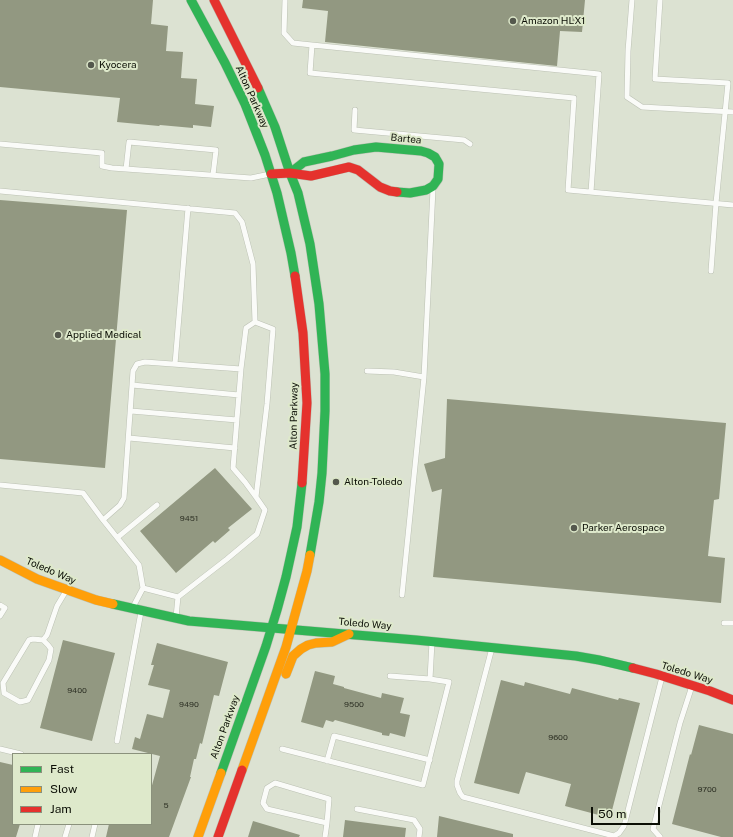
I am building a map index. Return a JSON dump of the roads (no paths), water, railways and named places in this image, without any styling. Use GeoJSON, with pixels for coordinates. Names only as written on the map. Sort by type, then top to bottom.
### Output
{"type":"FeatureCollection","features":[{"type":"Feature","properties":{"kind":"main road","name":"Alton Parkway"},"geometry":{"type":"LineString","coordinates":[[191,0],[226,63],[245,104],[265,155],[277,193],[298,294],[304,339],[307,404],[303,475],[297,527],[286,577],[260,661],[198,837]]}},
{"type":"Feature","properties":{"kind":"main road","name":"Alton Parkway"},"geometry":{"type":"LineString","coordinates":[[214,0],[259,89],[275,127],[298,194],[310,244],[317,286],[325,374],[322,473],[319,502],[307,570],[286,646],[218,837]]}},
{"type":"Feature","properties":{"kind":"main road","name":"Bartea"},"geometry":{"type":"LineString","coordinates":[[290,173],[304,162],[363,148],[376,147],[421,151],[435,157],[439,164],[438,178],[433,186]]}},
{"type":"Feature","properties":{"kind":"main road"},"geometry":{"type":"LineString","coordinates":[[271,174],[290,173],[311,176],[349,167],[358,170],[380,187],[390,191],[410,193],[426,190],[433,186]]}},
{"type":"Feature","properties":{"kind":"main road","name":"Toledo Way"},"geometry":{"type":"LineString","coordinates":[[0,560],[37,579],[96,600],[142,612],[189,621],[432,641],[576,656],[599,660],[662,676],[733,700]]}},
{"type":"Feature","properties":{"kind":"main road"},"geometry":{"type":"LineString","coordinates":[[260,721],[272,710],[293,656],[308,645],[332,642],[349,634]]}},
{"type":"Feature","properties":{"kind":"lane"},"geometry":{"type":"LineString","coordinates":[[285,0],[284,33],[293,43],[599,74],[591,192]]}},
{"type":"Feature","properties":{"kind":"lane"},"geometry":{"type":"LineString","coordinates":[[632,0],[628,51],[628,96],[642,106],[733,112]]}},
{"type":"Feature","properties":{"kind":"lane"},"geometry":{"type":"LineString","coordinates":[[660,0],[655,79],[728,83],[711,270]]}},
{"type":"Feature","properties":{"kind":"lane"},"geometry":{"type":"LineString","coordinates":[[312,46],[310,73],[574,98],[568,190],[733,205]]}},
{"type":"Feature","properties":{"kind":"lane"},"geometry":{"type":"LineString","coordinates":[[356,110],[354,130],[464,140],[470,144]]}},
{"type":"Feature","properties":{"kind":"lane"},"geometry":{"type":"LineString","coordinates":[[126,169],[129,142],[216,150],[213,175]]}},
{"type":"Feature","properties":{"kind":"lane"},"geometry":{"type":"LineString","coordinates":[[0,144],[102,153],[102,166],[112,168],[251,178],[271,174]]}},
{"type":"Feature","properties":{"kind":"lane"},"geometry":{"type":"LineString","coordinates":[[402,595],[424,377],[433,186]]}},
{"type":"Feature","properties":{"kind":"lane"},"geometry":{"type":"LineString","coordinates":[[0,191],[236,213],[242,222],[252,264],[255,322]]}},
{"type":"Feature","properties":{"kind":"lane"},"geometry":{"type":"LineString","coordinates":[[175,364],[188,208]]}},
{"type":"Feature","properties":{"kind":"lane"},"geometry":{"type":"LineString","coordinates":[[176,618],[178,597],[257,534],[265,510],[233,468],[246,328],[255,322]]}},
{"type":"Feature","properties":{"kind":"lane"},"geometry":{"type":"LineString","coordinates":[[255,322],[273,329],[267,404],[256,497]]}},
{"type":"Feature","properties":{"kind":"lane"},"geometry":{"type":"LineString","coordinates":[[103,520],[120,505],[124,498],[132,385],[134,371],[137,364],[145,362],[241,369]]}},
{"type":"Feature","properties":{"kind":"lane"},"geometry":{"type":"LineString","coordinates":[[367,371],[394,372],[424,377]]}},
{"type":"Feature","properties":{"kind":"lane"},"geometry":{"type":"LineString","coordinates":[[132,385],[239,395]]}},
{"type":"Feature","properties":{"kind":"lane"},"geometry":{"type":"LineString","coordinates":[[131,411],[237,420]]}},
{"type":"Feature","properties":{"kind":"lane"},"geometry":{"type":"LineString","coordinates":[[129,438],[235,448]]}},
{"type":"Feature","properties":{"kind":"lane"},"geometry":{"type":"LineString","coordinates":[[0,485],[83,493],[139,565],[143,588],[132,609]]}},
{"type":"Feature","properties":{"kind":"lane"},"geometry":{"type":"LineString","coordinates":[[118,537],[157,505]]}},
{"type":"Feature","properties":{"kind":"lane"},"geometry":{"type":"LineString","coordinates":[[143,588],[178,597]]}},
{"type":"Feature","properties":{"kind":"lane"},"geometry":{"type":"LineString","coordinates":[[43,640],[57,606],[66,590]]}},
{"type":"Feature","properties":{"kind":"lane"},"geometry":{"type":"LineString","coordinates":[[0,605],[5,608],[0,616]]}},
{"type":"Feature","properties":{"kind":"lane"},"geometry":{"type":"LineString","coordinates":[[117,740],[142,612]]}},
{"type":"Feature","properties":{"kind":"lane"},"geometry":{"type":"LineString","coordinates":[[724,623],[733,623]]}},
{"type":"Feature","properties":{"kind":"lane"},"geometry":{"type":"LineString","coordinates":[[29,640],[43,640],[51,649],[49,660],[28,700],[20,702],[4,693],[4,684],[29,640]]}},
{"type":"Feature","properties":{"kind":"lane"},"geometry":{"type":"LineString","coordinates":[[430,679],[432,641]]}},
{"type":"Feature","properties":{"kind":"lane"},"geometry":{"type":"LineString","coordinates":[[492,647],[457,781],[460,793],[463,797],[614,836],[619,833],[624,826],[662,676]]}},
{"type":"Feature","properties":{"kind":"lane"},"geometry":{"type":"LineString","coordinates":[[282,749],[423,786],[449,682],[390,676]]}},
{"type":"Feature","properties":{"kind":"lane"},"geometry":{"type":"LineString","coordinates":[[660,837],[654,828],[680,722],[692,685]]}},
{"type":"Feature","properties":{"kind":"lane"},"geometry":{"type":"LineString","coordinates":[[327,760],[334,736],[430,760]]}},
{"type":"Feature","properties":{"kind":"lane"},"geometry":{"type":"LineString","coordinates":[[0,749],[17,753]]}},
{"type":"Feature","properties":{"kind":"lane"},"geometry":{"type":"LineString","coordinates":[[325,837],[327,823],[329,799],[275,783],[267,788],[263,803],[267,809],[327,823]]}},
{"type":"Feature","properties":{"kind":"lane"},"geometry":{"type":"LineString","coordinates":[[357,809],[414,820],[420,830],[419,837]]}},
{"type":"Feature","properties":{"kind":"lane"},"geometry":{"type":"LineString","coordinates":[[35,837],[38,825]]}},
{"type":"Feature","properties":{"kind":"lane"},"geometry":{"type":"LineString","coordinates":[[65,837],[68,825]]}},
{"type":"Feature","properties":{"kind":"lane"},"geometry":{"type":"LineString","coordinates":[[92,837],[95,825]]}},
{"type":"Feature","properties":{"kind":"place","name":"Amazon HLX1"},"geometry":{"type":"Point","coordinates":[513,21]}},
{"type":"Feature","properties":{"kind":"place","name":"Kyocera"},"geometry":{"type":"Point","coordinates":[91,65]}},
{"type":"Feature","properties":{"kind":"place","name":"Applied Medical"},"geometry":{"type":"Point","coordinates":[58,335]}},
{"type":"Feature","properties":{"kind":"place","name":"Alton-Toledo"},"geometry":{"type":"Point","coordinates":[336,482]}},
{"type":"Feature","properties":{"kind":"place","name":"Parker Aerospace"},"geometry":{"type":"Point","coordinates":[574,528]}}]}
